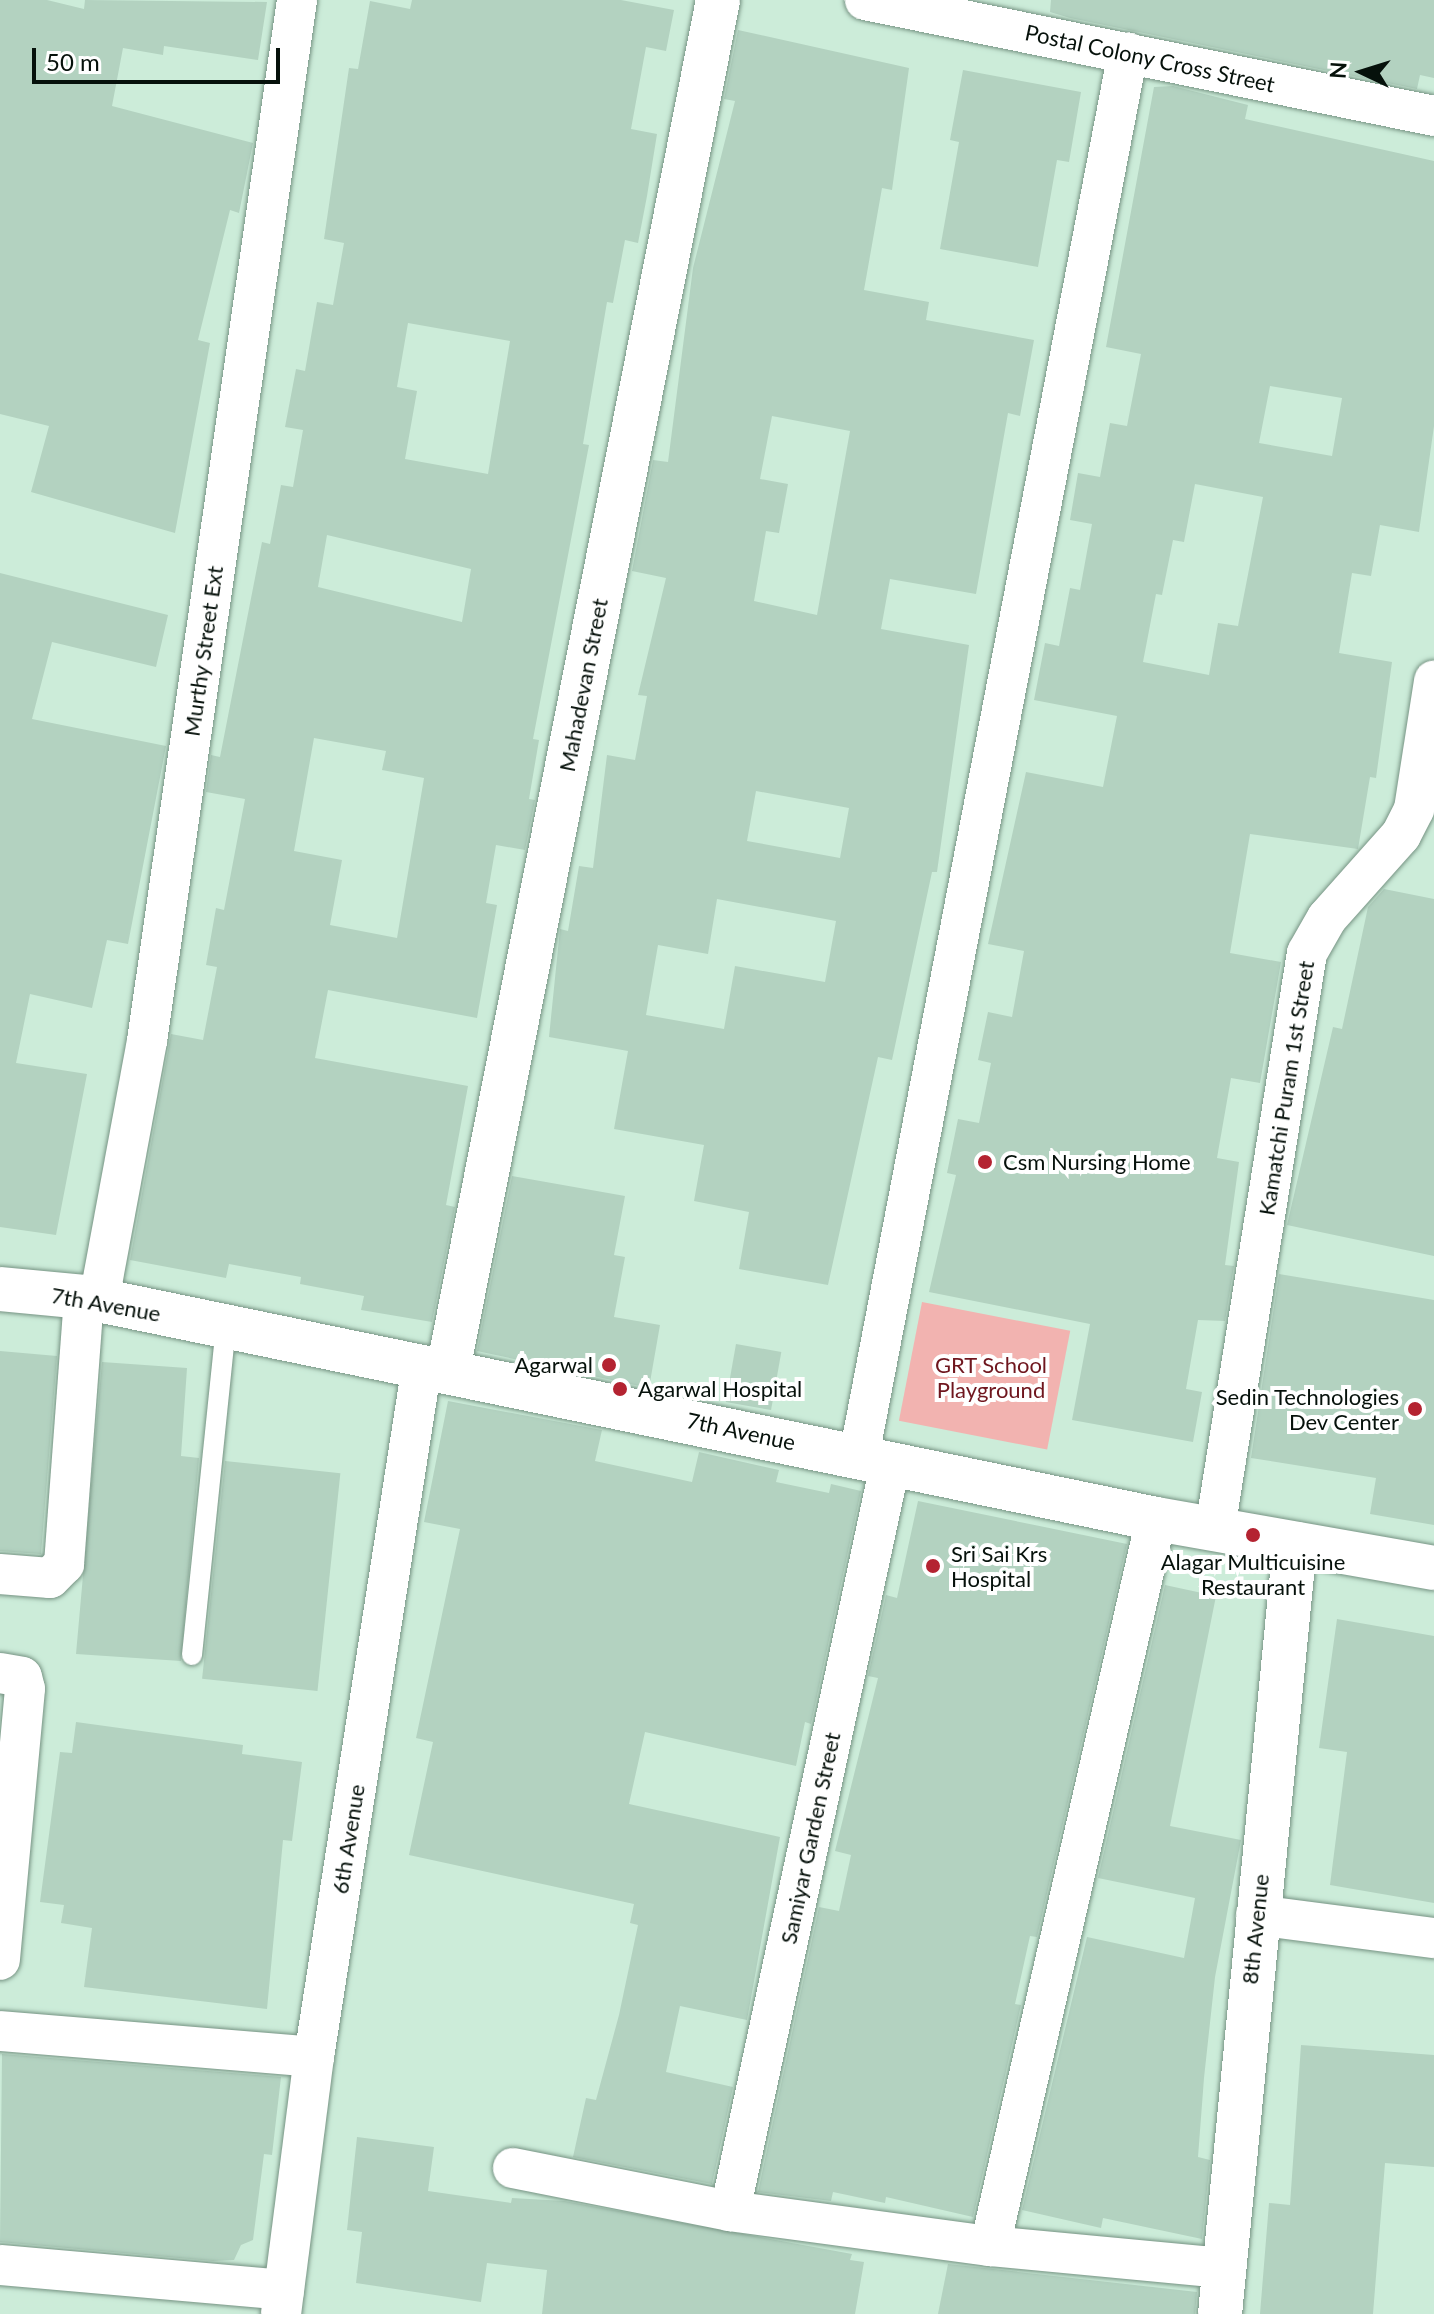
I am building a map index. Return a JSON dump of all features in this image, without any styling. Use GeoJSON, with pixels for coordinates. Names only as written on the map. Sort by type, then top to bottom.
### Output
{"type":"FeatureCollection","features":[{"type":"Feature","properties":{"kind":"street","name":"Murthy Street Ext"},"geometry":{"type":"LineString","coordinates":[[0,1574],[50,1578],[64,1564],[91,1298],[147,1041],[297,0]]}},
{"type":"Feature","properties":{"kind":"street","name":"Mahadevan Street"},"geometry":{"type":"LineString","coordinates":[[435,1368],[718,0]]}},
{"type":"Feature","properties":{"kind":"street","name":"Postal Colony Cross Street"},"geometry":{"type":"LineString","coordinates":[[865,0],[1434,116]]}},
{"type":"Feature","properties":{"kind":"street","name":"Samiyar Garden Street"},"geometry":{"type":"LineString","coordinates":[[730,2211],[874,1460],[1128,53]]}},
{"type":"Feature","properties":{"kind":"street","name":"Kamatchi Puram 1st Street"},"geometry":{"type":"LineString","coordinates":[[1215,1529],[1307,953],[1327,918],[1401,835],[1414,809],[1434,681]]}},
{"type":"Feature","properties":{"kind":"street","name":"7th Avenue"},"geometry":{"type":"LineString","coordinates":[[0,1289],[91,1298],[1156,1519],[1434,1568]]}},
{"type":"Feature","properties":{"kind":"street","name":"6th Avenue"},"geometry":{"type":"LineString","coordinates":[[283,2302],[314,2057],[435,1368]]}},
{"type":"Feature","properties":{"kind":"street"},"geometry":{"type":"LineString","coordinates":[[990,2246],[1156,1519]]}},
{"type":"Feature","properties":{"kind":"street","name":"8th Avenue"},"geometry":{"type":"LineString","coordinates":[[1220,2314],[1256,1915],[1295,1544]]}},
{"type":"Feature","properties":{"kind":"street"},"geometry":{"type":"LineString","coordinates":[[0,1960],[11,1675]]}},
{"type":"Feature","properties":{"kind":"street"},"geometry":{"type":"LineString","coordinates":[[1256,1915],[1434,1938]]}},
{"type":"Feature","properties":{"kind":"street"},"geometry":{"type":"LineString","coordinates":[[0,2031],[314,2057]]}},
{"type":"Feature","properties":{"kind":"street"},"geometry":{"type":"LineString","coordinates":[[513,2168],[730,2211],[990,2246],[1224,2268]]}},
{"type":"Feature","properties":{"kind":"street"},"geometry":{"type":"LineString","coordinates":[[0,2265],[283,2302]]}},
{"type":"Feature","properties":{"kind":"lane"},"geometry":{"type":"LineString","coordinates":[[192,1655],[226,1327]]}},
{"type":"Feature","properties":{"kind":"green space","name":"GRT School Playground"},"geometry":{"type":"Polygon","coordinates":[[[922,1302],[1070,1331],[1047,1450],[899,1421],[922,1302]]]}},
{"type":"Feature","properties":{"kind":"building"},"geometry":{"type":"Polygon","coordinates":[[[0,0],[47,0],[84,9],[85,0],[267,2],[258,60],[164,46],[163,55],[123,48],[112,106],[253,143],[239,213],[230,210],[198,340],[210,343],[175,533],[31,492],[49,426],[0,414],[0,0]]]}},
{"type":"Feature","properties":{"kind":"building"},"geometry":{"type":"Polygon","coordinates":[[[412,0],[621,0],[674,10],[666,51],[646,47],[631,129],[657,134],[647,196],[638,243],[625,240],[613,303],[607,302],[583,444],[589,445],[533,739],[539,740],[529,799],[535,800],[525,850],[496,845],[486,903],[497,905],[477,1018],[328,990],[315,1058],[468,1086],[446,1205],[455,1207],[432,1322],[361,1310],[364,1296],[300,1284],[301,1277],[229,1264],[226,1278],[130,1260],[171,1034],[203,1040],[217,967],[206,965],[216,908],[224,910],[245,799],[206,792],[211,755],[220,757],[262,542],[270,544],[281,485],[293,487],[303,430],[285,427],[296,369],[305,371],[317,302],[333,305],[344,243],[324,239],[349,68],[358,69],[370,1],[410,9],[412,0]],[[408,323],[397,387],[417,391],[405,459],[488,474],[510,341],[408,323]],[[327,535],[318,587],[462,622],[471,569],[327,535]],[[314,738],[294,851],[342,860],[330,925],[397,938],[424,778],[382,770],[386,751],[314,738]]]}},
{"type":"Feature","properties":{"kind":"building"},"geometry":{"type":"Polygon","coordinates":[[[1051,0],[1434,0],[1434,78],[1420,75],[1417,89],[1070,18],[1050,12],[1051,0]]]}},
{"type":"Feature","properties":{"kind":"building"},"geometry":{"type":"Polygon","coordinates":[[[738,30],[909,68],[892,190],[882,188],[864,290],[929,302],[926,320],[1034,340],[1020,416],[1008,413],[976,594],[890,579],[881,629],[969,645],[937,872],[932,872],[892,1060],[878,1057],[828,1285],[739,1269],[749,1212],[694,1201],[704,1145],[614,1129],[628,1051],[549,1037],[560,929],[568,931],[579,866],[593,868],[607,755],[635,760],[647,696],[638,695],[666,578],[632,571],[653,460],[668,462],[693,268],[735,101],[724,99],[738,30]],[[772,416],[760,479],[788,484],[779,533],[766,531],[754,601],[817,615],[850,431],[772,416]],[[756,791],[747,841],[840,858],[849,808],[756,791]],[[717,899],[708,954],[658,945],[646,1015],[724,1029],[735,966],[825,982],[836,921],[717,899]]]}},
{"type":"Feature","properties":{"kind":"building"},"geometry":{"type":"Polygon","coordinates":[[[963,70],[1081,92],[1069,162],[1057,160],[1038,267],[940,249],[959,142],[950,140],[963,70]]]}},
{"type":"Feature","properties":{"kind":"building"},"geometry":{"type":"Polygon","coordinates":[[[1173,86],[1248,105],[1245,119],[1434,161],[1434,426],[1419,532],[1380,525],[1371,576],[1352,573],[1339,653],[1392,662],[1376,778],[1370,777],[1358,849],[1250,834],[1230,953],[1281,962],[1260,1083],[1231,1078],[1217,1158],[1239,1162],[1225,1265],[1234,1266],[1225,1321],[1198,1320],[1186,1389],[1202,1392],[1193,1442],[1072,1420],[1090,1324],[929,1292],[956,1175],[947,1173],[958,1119],[979,1123],[991,1063],[978,1060],[988,1012],[1012,1017],[1024,951],[988,944],[1026,772],[1103,787],[1117,716],[1034,700],[1045,643],[1059,646],[1070,588],[1080,590],[1092,524],[1070,520],[1078,473],[1100,477],[1110,423],[1127,426],[1141,354],[1106,347],[1154,87],[1173,86]],[[1270,386],[1259,443],[1332,456],[1342,398],[1270,386]],[[1195,484],[1184,542],[1173,540],[1162,595],[1156,594],[1143,662],[1209,675],[1218,623],[1238,626],[1263,497],[1195,484]]]}},
{"type":"Feature","properties":{"kind":"building"},"geometry":{"type":"Polygon","coordinates":[[[0,573],[168,615],[156,667],[52,642],[32,719],[166,746],[128,944],[107,940],[92,1008],[30,994],[16,1063],[87,1074],[56,1235],[0,1227],[0,573]]]}},
{"type":"Feature","properties":{"kind":"building"},"geometry":{"type":"Polygon","coordinates":[[[1384,889],[1434,899],[1434,1256],[1287,1225],[1333,1027],[1342,1029],[1368,907],[1384,889]]]}},
{"type":"Feature","properties":{"kind":"building"},"geometry":{"type":"Polygon","coordinates":[[[512,1176],[625,1196],[614,1255],[625,1257],[614,1317],[660,1325],[649,1388],[477,1351],[512,1176]]]}},
{"type":"Feature","properties":{"kind":"building"},"geometry":{"type":"Polygon","coordinates":[[[1279,1274],[1434,1300],[1434,1525],[1370,1514],[1376,1478],[1251,1458],[1279,1274]]]}},
{"type":"Feature","properties":{"kind":"building"},"geometry":{"type":"Polygon","coordinates":[[[736,1344],[781,1352],[771,1410],[726,1402],[736,1344]]]}},
{"type":"Feature","properties":{"kind":"building"},"geometry":{"type":"Polygon","coordinates":[[[0,1351],[57,1356],[41,1554],[0,1551],[0,1351]]]}},
{"type":"Feature","properties":{"kind":"building"},"geometry":{"type":"Polygon","coordinates":[[[102,1362],[187,1368],[181,1456],[199,1458],[181,1661],[76,1654],[102,1362]]]}},
{"type":"Feature","properties":{"kind":"building"},"geometry":{"type":"Polygon","coordinates":[[[448,1401],[602,1430],[595,1461],[692,1482],[699,1452],[779,1470],[776,1482],[829,1493],[831,1484],[861,1491],[811,1724],[805,1722],[796,1766],[645,1732],[629,1804],[780,1837],[747,2020],[680,2006],[666,2072],[733,2087],[712,2184],[573,2157],[586,2098],[596,2100],[619,2015],[638,1925],[630,1923],[634,1904],[409,1855],[433,1742],[416,1738],[460,1529],[424,1522],[448,1401]]]}},
{"type":"Feature","properties":{"kind":"building"},"geometry":{"type":"Polygon","coordinates":[[[225,1461],[340,1473],[317,1691],[202,1679],[225,1461]]]}},
{"type":"Feature","properties":{"kind":"building"},"geometry":{"type":"Polygon","coordinates":[[[918,1501],[1127,1544],[1037,1937],[1030,1936],[1015,2004],[1021,2005],[973,2217],[886,2197],[885,2203],[833,2192],[831,2201],[758,2192],[819,1907],[839,1911],[851,1855],[835,1851],[878,1678],[868,1676],[886,1595],[897,1598],[918,1501]]]}},
{"type":"Feature","properties":{"kind":"building"},"geometry":{"type":"Polygon","coordinates":[[[1165,1585],[1216,1596],[1170,1826],[1241,1840],[1215,1977],[1204,2078],[1198,2157],[1210,2160],[1202,2239],[1103,2218],[1101,2228],[1022,2210],[1087,1937],[1184,1958],[1195,1898],[1098,1878],[1165,1585]]]}},
{"type":"Feature","properties":{"kind":"building"},"geometry":{"type":"Polygon","coordinates":[[[1337,1619],[1434,1636],[1434,1903],[1330,1885],[1347,1752],[1319,1748],[1337,1619]]]}},
{"type":"Feature","properties":{"kind":"building"},"geometry":{"type":"Polygon","coordinates":[[[76,1722],[243,1745],[242,1754],[302,1762],[292,1841],[283,1840],[267,2009],[84,1987],[92,1928],[61,1923],[64,1905],[40,1902],[60,1752],[72,1753],[76,1722]]]}},
{"type":"Feature","properties":{"kind":"building"},"geometry":{"type":"Polygon","coordinates":[[[1301,2045],[1434,2055],[1434,2167],[1385,2163],[1373,2314],[1260,2314],[1269,2203],[1290,2205],[1301,2045]]]}},
{"type":"Feature","properties":{"kind":"building"},"geometry":{"type":"Polygon","coordinates":[[[2,2054],[281,2077],[272,2155],[264,2154],[253,2240],[241,2245],[234,2260],[213,2261],[0,2242],[2,2054]]]}},
{"type":"Feature","properties":{"kind":"building"},"geometry":{"type":"Polygon","coordinates":[[[357,2137],[434,2147],[428,2191],[511,2203],[512,2198],[564,2201],[852,2254],[850,2260],[864,2262],[855,2314],[542,2314],[547,2270],[487,2263],[481,2302],[356,2283],[362,2232],[347,2230],[357,2137]]]}},
{"type":"Feature","properties":{"kind":"building"},"geometry":{"type":"Polygon","coordinates":[[[948,2264],[1197,2292],[1195,2314],[938,2314],[948,2264]]]}},
{"type":"Feature","properties":{"kind":"place","name":"Csm Nursing Home"},"geometry":{"type":"Point","coordinates":[985,1162]}},
{"type":"Feature","properties":{"kind":"place","name":"Agarwal"},"geometry":{"type":"Point","coordinates":[609,1365]}},
{"type":"Feature","properties":{"kind":"place","name":"Agarwal Hospital"},"geometry":{"type":"Point","coordinates":[620,1389]}},
{"type":"Feature","properties":{"kind":"place","name":"Sedin Technologies Dev Center"},"geometry":{"type":"Point","coordinates":[1415,1409]}},
{"type":"Feature","properties":{"kind":"place","name":"Alagar Multicuisine Restaurant"},"geometry":{"type":"Point","coordinates":[1253,1535]}},
{"type":"Feature","properties":{"kind":"place","name":"Sri Sai Krs Hospital"},"geometry":{"type":"Point","coordinates":[933,1566]}}]}
